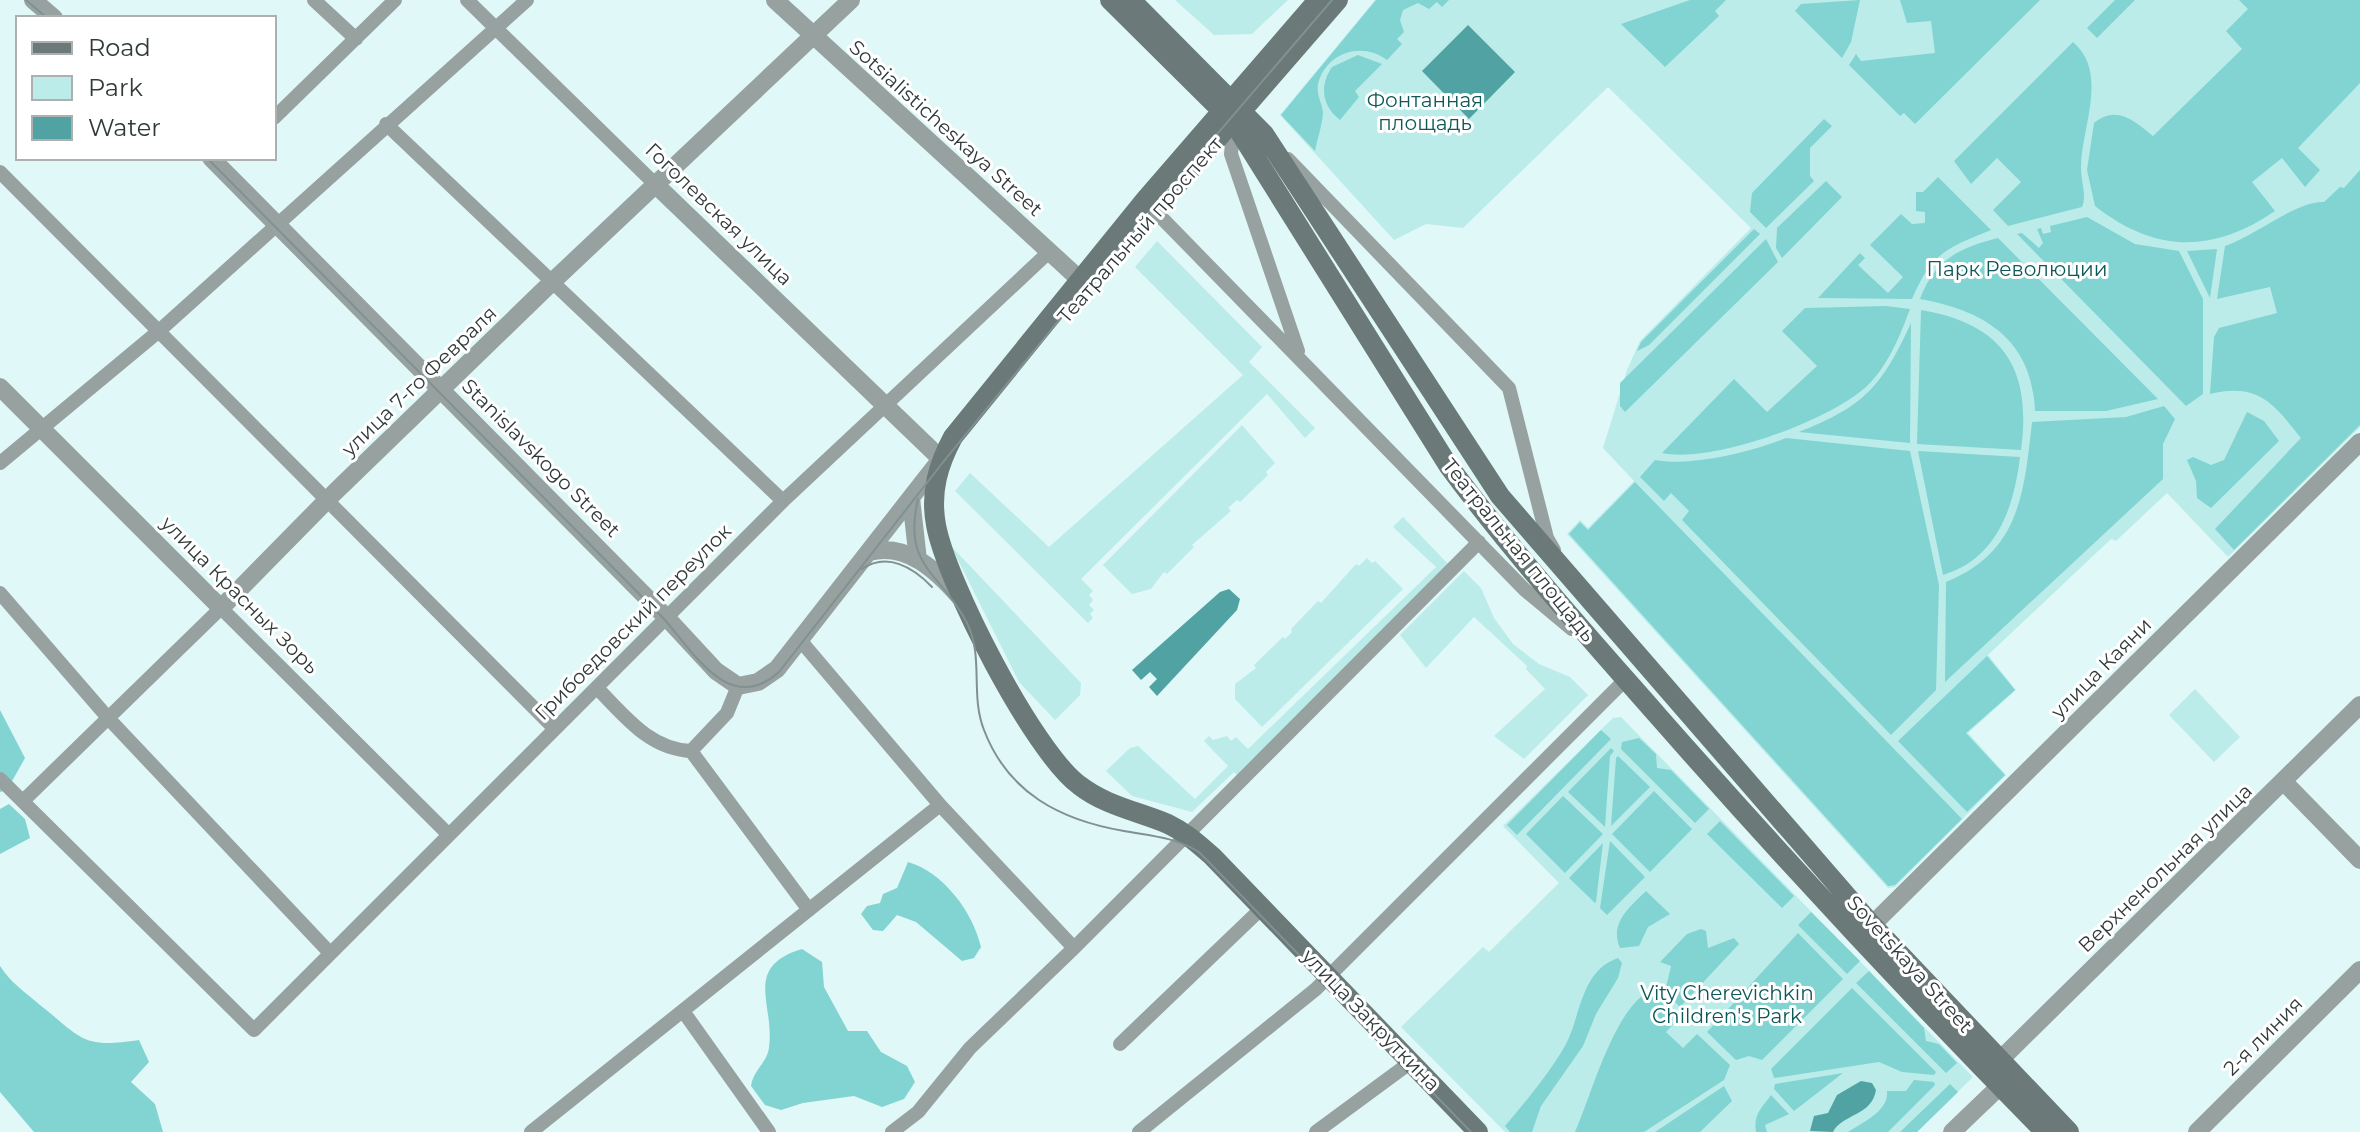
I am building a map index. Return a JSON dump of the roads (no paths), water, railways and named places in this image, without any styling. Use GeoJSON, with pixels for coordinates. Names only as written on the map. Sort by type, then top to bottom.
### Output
{"type":"FeatureCollection","features":[{"type":"Feature","properties":{"kind":"main road"},"geometry":{"type":"LineString","coordinates":[[1110,0],[1234,111]]}},
{"type":"Feature","properties":{"kind":"main road"},"geometry":{"type":"LineString","coordinates":[[1131,0],[1234,111]]}},
{"type":"Feature","properties":{"kind":"main road","name":"Театральный проспект"},"geometry":{"type":"LineString","coordinates":[[1084,283],[1154,210],[1318,0]]}},
{"type":"Feature","properties":{"kind":"main road","name":"Театральный проспект"},"geometry":{"type":"LineString","coordinates":[[941,459],[953,437],[1084,283],[1234,111],[1338,0]]}},
{"type":"Feature","properties":{"kind":"main road","name":"Театральная площадь"},"geometry":{"type":"LineString","coordinates":[[1234,111],[1264,134],[1464,445],[1500,496],[1563,569]]}},
{"type":"Feature","properties":{"kind":"main road","name":"Театральная площадь"},"geometry":{"type":"LineString","coordinates":[[1234,111],[1448,465],[1483,512],[1604,655]]}},
{"type":"Feature","properties":{"kind":"main road","name":"улица Закруткина"},"geometry":{"type":"LineString","coordinates":[[941,459],[934,488],[936,524],[947,561],[1027,722],[1060,767],[1077,784],[1116,807],[1188,835],[1263,907],[1478,1132]]}},
{"type":"Feature","properties":{"kind":"main road","name":"Sovetskaya Street"},"geometry":{"type":"LineString","coordinates":[[1563,569],[1872,925],[2069,1132]]}},
{"type":"Feature","properties":{"kind":"main road","name":"Sovetskaya Street"},"geometry":{"type":"LineString","coordinates":[[1604,655],[1737,805],[2045,1132]]}},
{"type":"Feature","properties":{"kind":"street"},"geometry":{"type":"LineString","coordinates":[[33,0],[52,16]]}},
{"type":"Feature","properties":{"kind":"street"},"geometry":{"type":"LineString","coordinates":[[314,0],[356,39]]}},
{"type":"Feature","properties":{"kind":"street"},"geometry":{"type":"LineString","coordinates":[[276,116],[395,0]]}},
{"type":"Feature","properties":{"kind":"street","name":"Гоголевская улица"},"geometry":{"type":"LineString","coordinates":[[467,0],[941,459]]}},
{"type":"Feature","properties":{"kind":"street"},"geometry":{"type":"LineString","coordinates":[[0,463],[44,430],[159,331],[527,0]]}},
{"type":"Feature","properties":{"kind":"street","name":"Sotsialisticheskaya Street"},"geometry":{"type":"LineString","coordinates":[[775,0],[1084,283]]}},
{"type":"Feature","properties":{"kind":"street","name":"улица 7-го Февраля"},"geometry":{"type":"LineString","coordinates":[[23,801],[551,283],[851,0]]}},
{"type":"Feature","properties":{"kind":"street","name":"Театральная площадь"},"geometry":{"type":"LineString","coordinates":[[1234,111],[1231,154],[1299,355]]}},
{"type":"Feature","properties":{"kind":"street"},"geometry":{"type":"LineString","coordinates":[[386,124],[783,501]]}},
{"type":"Feature","properties":{"kind":"street","name":"Театральная площадь"},"geometry":{"type":"LineString","coordinates":[[1264,134],[1509,388],[1547,538],[1563,569]]}},
{"type":"Feature","properties":{"kind":"street","name":"Stanislavskogo Street"},"geometry":{"type":"LineString","coordinates":[[222,161],[277,225],[716,671],[738,686]]}},
{"type":"Feature","properties":{"kind":"street"},"geometry":{"type":"LineString","coordinates":[[0,172],[555,729]]}},
{"type":"Feature","properties":{"kind":"street","name":"Театральная площадь"},"geometry":{"type":"LineString","coordinates":[[1154,210],[1299,355],[1525,590],[1604,655]]}},
{"type":"Feature","properties":{"kind":"street","name":"Грибоедовский переулок"},"geometry":{"type":"LineString","coordinates":[[23,801],[254,1030],[783,501],[1049,252]]}},
{"type":"Feature","properties":{"kind":"street","name":"улица Красных Зорь"},"geometry":{"type":"LineString","coordinates":[[0,387],[449,835]]}},
{"type":"Feature","properties":{"kind":"street","name":"улица Каяни"},"geometry":{"type":"LineString","coordinates":[[1872,925],[2360,442]]}},
{"type":"Feature","properties":{"kind":"street","name":"Театральный проспект"},"geometry":{"type":"LineString","coordinates":[[738,686],[770,676],[941,459]]}},
{"type":"Feature","properties":{"kind":"street"},"geometry":{"type":"LineString","coordinates":[[911,498],[918,560]]}},
{"type":"Feature","properties":{"kind":"street"},"geometry":{"type":"LineString","coordinates":[[892,1132],[918,1112],[970,1048],[1188,835],[1479,542]]}},
{"type":"Feature","properties":{"kind":"street","name":"улица Закруткина"},"geometry":{"type":"LineString","coordinates":[[869,552],[893,550],[918,560],[937,573],[969,608]]}},
{"type":"Feature","properties":{"kind":"street"},"geometry":{"type":"LineString","coordinates":[[0,593],[109,719],[330,953]]}},
{"type":"Feature","properties":{"kind":"street"},"geometry":{"type":"LineString","coordinates":[[800,640],[940,805],[1074,948]]}},
{"type":"Feature","properties":{"kind":"street"},"geometry":{"type":"LineString","coordinates":[[1139,1132],[1316,989],[1626,679]]}},
{"type":"Feature","properties":{"kind":"street"},"geometry":{"type":"LineString","coordinates":[[597,688],[652,741],[669,750],[691,751],[727,713],[738,686]]}},
{"type":"Feature","properties":{"kind":"street","name":"Верхненольная улица"},"geometry":{"type":"LineString","coordinates":[[1999,1061],[2360,705]]}},
{"type":"Feature","properties":{"kind":"street"},"geometry":{"type":"LineString","coordinates":[[691,751],[809,910]]}},
{"type":"Feature","properties":{"kind":"street"},"geometry":{"type":"LineString","coordinates":[[0,779],[23,801]]}},
{"type":"Feature","properties":{"kind":"street"},"geometry":{"type":"LineString","coordinates":[[2284,782],[2360,860]]}},
{"type":"Feature","properties":{"kind":"street"},"geometry":{"type":"LineString","coordinates":[[1737,805],[1756,790]]}},
{"type":"Feature","properties":{"kind":"street"},"geometry":{"type":"LineString","coordinates":[[531,1132],[547,1127],[683,1011],[940,805]]}},
{"type":"Feature","properties":{"kind":"street"},"geometry":{"type":"LineString","coordinates":[[1120,1044],[1263,907]]}},
{"type":"Feature","properties":{"kind":"street","name":"2-я линия"},"geometry":{"type":"LineString","coordinates":[[2197,1132],[2360,970]]}},
{"type":"Feature","properties":{"kind":"street"},"geometry":{"type":"LineString","coordinates":[[683,1011],[769,1132]]}},
{"type":"Feature","properties":{"kind":"street"},"geometry":{"type":"LineString","coordinates":[[1952,1132],[2000,1086],[1999,1061]]}},
{"type":"Feature","properties":{"kind":"street"},"geometry":{"type":"LineString","coordinates":[[1316,1132],[1411,1062]]}},
{"type":"Feature","properties":{"kind":"water"},"geometry":{"type":"Polygon","coordinates":[[[1468,25],[1515,72],[1469,119],[1422,71],[1468,25]]]}},
{"type":"Feature","properties":{"kind":"water"},"geometry":{"type":"Polygon","coordinates":[[[1229,589],[1240,599],[1237,610],[1157,696],[1149,687],[1157,679],[1150,672],[1141,680],[1132,670],[1220,592],[1229,589]]]}},
{"type":"Feature","properties":{"kind":"water"},"geometry":{"type":"Polygon","coordinates":[[[1861,1081],[1872,1083],[1876,1090],[1869,1105],[1837,1126],[1833,1132],[1810,1131],[1814,1116],[1828,1113],[1837,1095],[1861,1081]]]}},
{"type":"Feature","properties":{"kind":"tram line"},"geometry":{"type":"LineString","coordinates":[[26,0],[45,16]]}},
{"type":"Feature","properties":{"kind":"tram line"},"geometry":{"type":"LineString","coordinates":[[209,160],[664,619],[701,663],[729,684],[745,687],[761,684],[779,672],[944,461],[1087,286],[1332,0]]}},
{"type":"Feature","properties":{"kind":"tram line"},"geometry":{"type":"LineString","coordinates":[[918,499],[915,540],[927,568],[967,623],[975,649],[980,717],[994,752],[1007,771],[1022,787],[1058,811],[1101,826],[1172,840],[1199,852],[1471,1132]]}},
{"type":"Feature","properties":{"kind":"tram line"},"geometry":{"type":"LineString","coordinates":[[862,569],[881,562],[899,564],[917,573],[932,587]]}},
{"type":"Feature","properties":{"kind":"park label","name":"Фонтанная площадь"},"geometry":{"type":"Point","coordinates":[1425,112]}},
{"type":"Feature","properties":{"kind":"park label","name":"Парк Революции"},"geometry":{"type":"Point","coordinates":[2017,269]}},
{"type":"Feature","properties":{"kind":"park label","name":"Vity Cherevichkin Children's Park"},"geometry":{"type":"Point","coordinates":[1727,1004]}}]}
